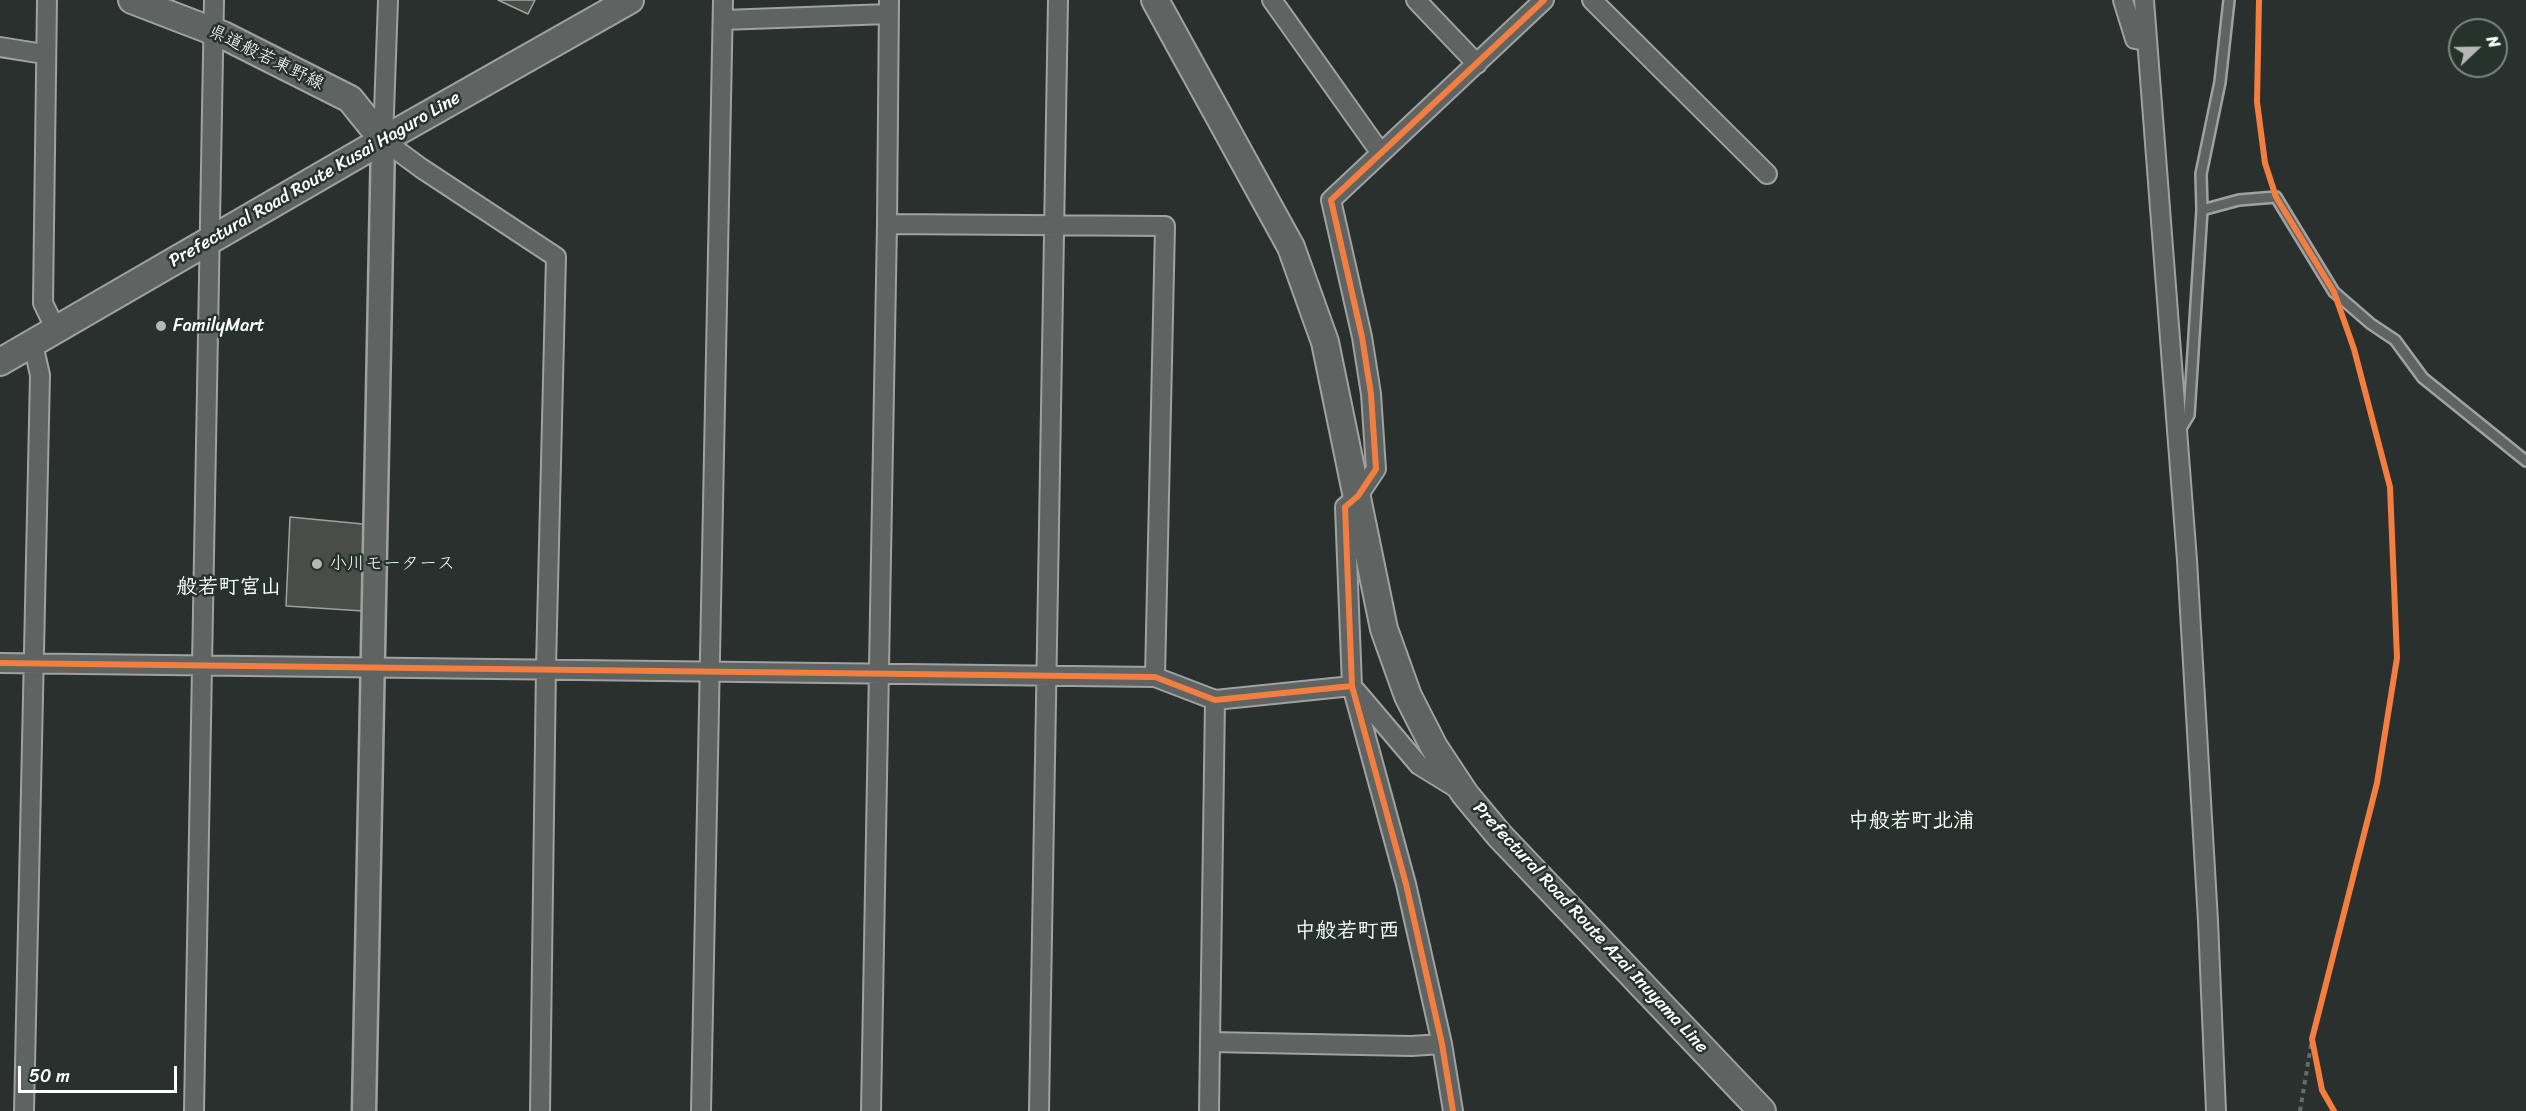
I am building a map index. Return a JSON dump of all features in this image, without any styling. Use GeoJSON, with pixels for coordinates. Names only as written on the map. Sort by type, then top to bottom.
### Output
{"type":"FeatureCollection","features":[{"type":"Feature","properties":{"kind":"main road","name":"県道般若東野線"},"geometry":{"type":"LineString","coordinates":[[132,0],[214,32],[350,99],[383,140]]}},
{"type":"Feature","properties":{"kind":"main road","name":"Prefectural Road Route Kusai Haguro Line"},"geometry":{"type":"LineString","coordinates":[[0,362],[630,0]]}},
{"type":"Feature","properties":{"kind":"main road","name":"Prefectural Road Route Azai Inuyama Line"},"geometry":{"type":"LineString","coordinates":[[1155,0],[1291,247],[1325,342],[1384,629],[1404,685],[1434,747],[1465,794],[1498,835],[1762,1111]]}},
{"type":"Feature","properties":{"kind":"street"},"geometry":{"type":"LineString","coordinates":[[46,0],[43,303],[56,330]]}},
{"type":"Feature","properties":{"kind":"street"},"geometry":{"type":"LineString","coordinates":[[194,1111],[214,0]]}},
{"type":"Feature","properties":{"kind":"street"},"geometry":{"type":"LineString","coordinates":[[364,1111],[383,140],[388,0]]}},
{"type":"Feature","properties":{"kind":"street"},"geometry":{"type":"LineString","coordinates":[[701,1111],[723,0]]}},
{"type":"Feature","properties":{"kind":"street"},"geometry":{"type":"LineString","coordinates":[[1039,1111],[1058,0]]}},
{"type":"Feature","properties":{"kind":"street"},"geometry":{"type":"LineString","coordinates":[[1272,0],[1380,152]]}},
{"type":"Feature","properties":{"kind":"street"},"geometry":{"type":"LineString","coordinates":[[1416,0],[1477,64]]}},
{"type":"Feature","properties":{"kind":"street"},"geometry":{"type":"LineString","coordinates":[[1453,1111],[1442,1044],[1406,884],[1352,686],[1345,507],[1358,496],[1376,469],[1371,394],[1362,338],[1331,200],[1544,0]]}},
{"type":"Feature","properties":{"kind":"street"},"geometry":{"type":"LineString","coordinates":[[1592,0],[1767,174]]}},
{"type":"Feature","properties":{"kind":"street"},"geometry":{"type":"LineString","coordinates":[[2123,0],[2135,39],[2146,41]]}},
{"type":"Feature","properties":{"kind":"street"},"geometry":{"type":"LineString","coordinates":[[2144,0],[2191,630],[2216,1111]]}},
{"type":"Feature","properties":{"kind":"street"},"geometry":{"type":"LineString","coordinates":[[723,20],[889,7],[871,1111]]}},
{"type":"Feature","properties":{"kind":"street"},"geometry":{"type":"LineString","coordinates":[[0,47],[44,54]]}},
{"type":"Feature","properties":{"kind":"street"},"geometry":{"type":"LineString","coordinates":[[383,140],[556,258],[546,668],[540,1111]]}},
{"type":"Feature","properties":{"kind":"street"},"geometry":{"type":"LineString","coordinates":[[886,224],[1165,226],[1155,677]]}},
{"type":"Feature","properties":{"kind":"street"},"geometry":{"type":"LineString","coordinates":[[24,1111],[40,375],[33,344]]}},
{"type":"Feature","properties":{"kind":"street"},"geometry":{"type":"LineString","coordinates":[[0,663],[203,663],[1155,677],[1215,700],[1352,686]]}},
{"type":"Feature","properties":{"kind":"street"},"geometry":{"type":"LineString","coordinates":[[1352,686],[1419,765],[1465,794]]}},
{"type":"Feature","properties":{"kind":"street"},"geometry":{"type":"LineString","coordinates":[[1209,1111],[1215,700]]}},
{"type":"Feature","properties":{"kind":"street"},"geometry":{"type":"LineString","coordinates":[[1210,1042],[1411,1046],[1442,1044]]}},
{"type":"Feature","properties":{"kind":"lane"},"geometry":{"type":"LineString","coordinates":[[2175,437],[2189,415],[2202,210],[2201,174],[2220,82],[2229,0]]}},
{"type":"Feature","properties":{"kind":"lane"},"geometry":{"type":"LineString","coordinates":[[2202,210],[2239,200],[2276,197],[2334,292],[2371,324],[2395,340],[2423,378],[2526,461]]}},
{"type":"Feature","properties":{"kind":"path"},"geometry":{"type":"LineString","coordinates":[[2300,1111],[2315,1027]]}},
{"type":"Feature","properties":{"kind":"path"},"geometry":{"type":"LineString","coordinates":[[2312,1039],[2316,1059]]}},
{"type":"Feature","properties":{"kind":"building"},"geometry":{"type":"Polygon","coordinates":[[[498,0],[535,0],[528,14],[498,0]]]}},
{"type":"Feature","properties":{"kind":"building"},"geometry":{"type":"Polygon","coordinates":[[[290,517],[363,524],[363,611],[286,606],[290,517]]]}},
{"type":"Feature","properties":{"kind":"cycle path"},"geometry":{"type":"LineString","coordinates":[[1453,1111],[1442,1044],[1406,884],[1352,686],[1345,507],[1358,496],[1376,469],[1371,394],[1362,337],[1331,200],[1544,0]]}},
{"type":"Feature","properties":{"kind":"cycle path"},"geometry":{"type":"LineString","coordinates":[[2259,0],[2257,102],[2265,163],[2276,197],[2334,292],[2354,349],[2390,487],[2397,658],[2377,783],[2312,1039],[2322,1090],[2334,1111]]}},
{"type":"Feature","properties":{"kind":"cycle path"},"geometry":{"type":"LineString","coordinates":[[0,663],[1155,677],[1215,700],[1352,686]]}},
{"type":"Feature","properties":{"kind":"place","name":"FamilyMart"},"geometry":{"type":"Point","coordinates":[161,326]}},
{"type":"Feature","properties":{"kind":"place","name":"小川モータース"},"geometry":{"type":"Point","coordinates":[317,564]}},
{"type":"Feature","properties":{"kind":"district","name":"般若町宮山"},"geometry":{"type":"Point","coordinates":[229,588]}},
{"type":"Feature","properties":{"kind":"district","name":"中般若町北浦"},"geometry":{"type":"Point","coordinates":[1911,822]}},
{"type":"Feature","properties":{"kind":"district","name":"中般若町西"},"geometry":{"type":"Point","coordinates":[1347,932]}}]}
